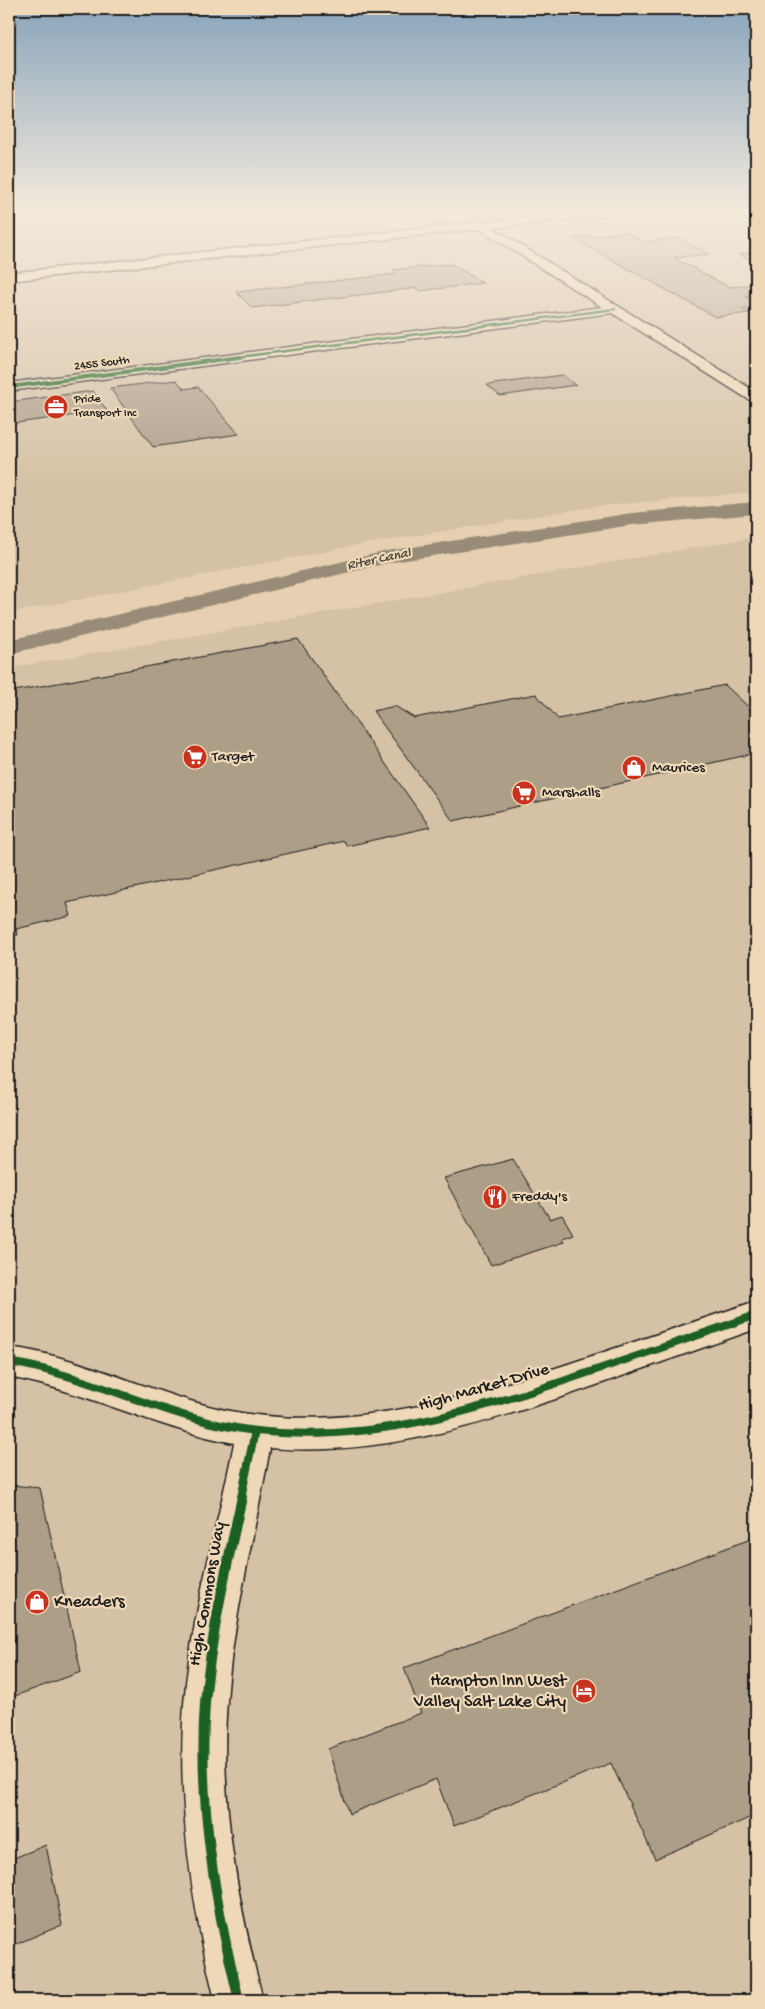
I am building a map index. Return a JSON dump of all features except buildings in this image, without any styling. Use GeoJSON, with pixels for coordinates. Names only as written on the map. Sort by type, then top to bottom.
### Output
{"type":"FeatureCollection","features":[{"type":"Feature","properties":{"kind":"street"},"geometry":{"type":"LineString","coordinates":[[608,305],[756,398]]}},
{"type":"Feature","properties":{"kind":"street","name":"2455 South"},"geometry":{"type":"LineString","coordinates":[[9,387],[615,309]]}},
{"type":"Feature","properties":{"kind":"street","name":"High Market Drive"},"geometry":{"type":"LineString","coordinates":[[9,1362],[34,1365],[70,1374],[182,1414],[255,1431],[292,1434],[335,1433],[382,1429],[456,1415],[513,1399],[756,1315]]}},
{"type":"Feature","properties":{"kind":"street","name":"High Commons Way"},"geometry":{"type":"LineString","coordinates":[[239,2000],[217,1905],[208,1844],[203,1783],[204,1720],[209,1662],[218,1608],[255,1431]]}},
{"type":"Feature","properties":{"kind":"shaded area"},"geometry":{"type":"Polygon","coordinates":[[[9,305],[756,305],[756,492],[599,506],[364,544],[9,613],[9,305]]]}},
{"type":"Feature","properties":{"kind":"shaded area"},"geometry":{"type":"Polygon","coordinates":[[[756,537],[756,2000],[9,2000],[9,668],[756,537]]]}},
{"type":"Feature","properties":{"kind":"waterway","name":"Riter Canal"},"geometry":{"type":"LineString","coordinates":[[9,647],[387,557],[632,519],[756,508]]}},
{"type":"Feature","properties":{"kind":"cycle path"},"geometry":{"type":"LineString","coordinates":[[9,387],[615,309]]}},
{"type":"Feature","properties":{"kind":"cycle path"},"geometry":{"type":"LineString","coordinates":[[9,1362],[63,1374],[176,1413],[216,1424],[256,1431],[299,1434],[341,1433],[383,1429],[466,1412],[547,1387],[756,1315]]}},
{"type":"Feature","properties":{"kind":"cycle path"},"geometry":{"type":"LineString","coordinates":[[239,2000],[220,1916],[208,1832],[204,1789],[205,1703],[214,1631],[255,1431]]}},
{"type":"Feature","properties":{"kind":"place","name":"Pride Transport Inc"},"geometry":{"type":"Point","coordinates":[56,407]}},
{"type":"Feature","properties":{"kind":"place","name":"Target"},"geometry":{"type":"Point","coordinates":[195,757]}},
{"type":"Feature","properties":{"kind":"place","name":"Maurices"},"geometry":{"type":"Point","coordinates":[634,768]}},
{"type":"Feature","properties":{"kind":"place","name":"Marshalls"},"geometry":{"type":"Point","coordinates":[524,793]}},
{"type":"Feature","properties":{"kind":"place","name":"Freddy's"},"geometry":{"type":"Point","coordinates":[495,1197]}},
{"type":"Feature","properties":{"kind":"place","name":"Kneaders"},"geometry":{"type":"Point","coordinates":[37,1602]}},
{"type":"Feature","properties":{"kind":"place","name":"Hampton Inn West Valley Salt Lake City"},"geometry":{"type":"Point","coordinates":[584,1691]}}]}
